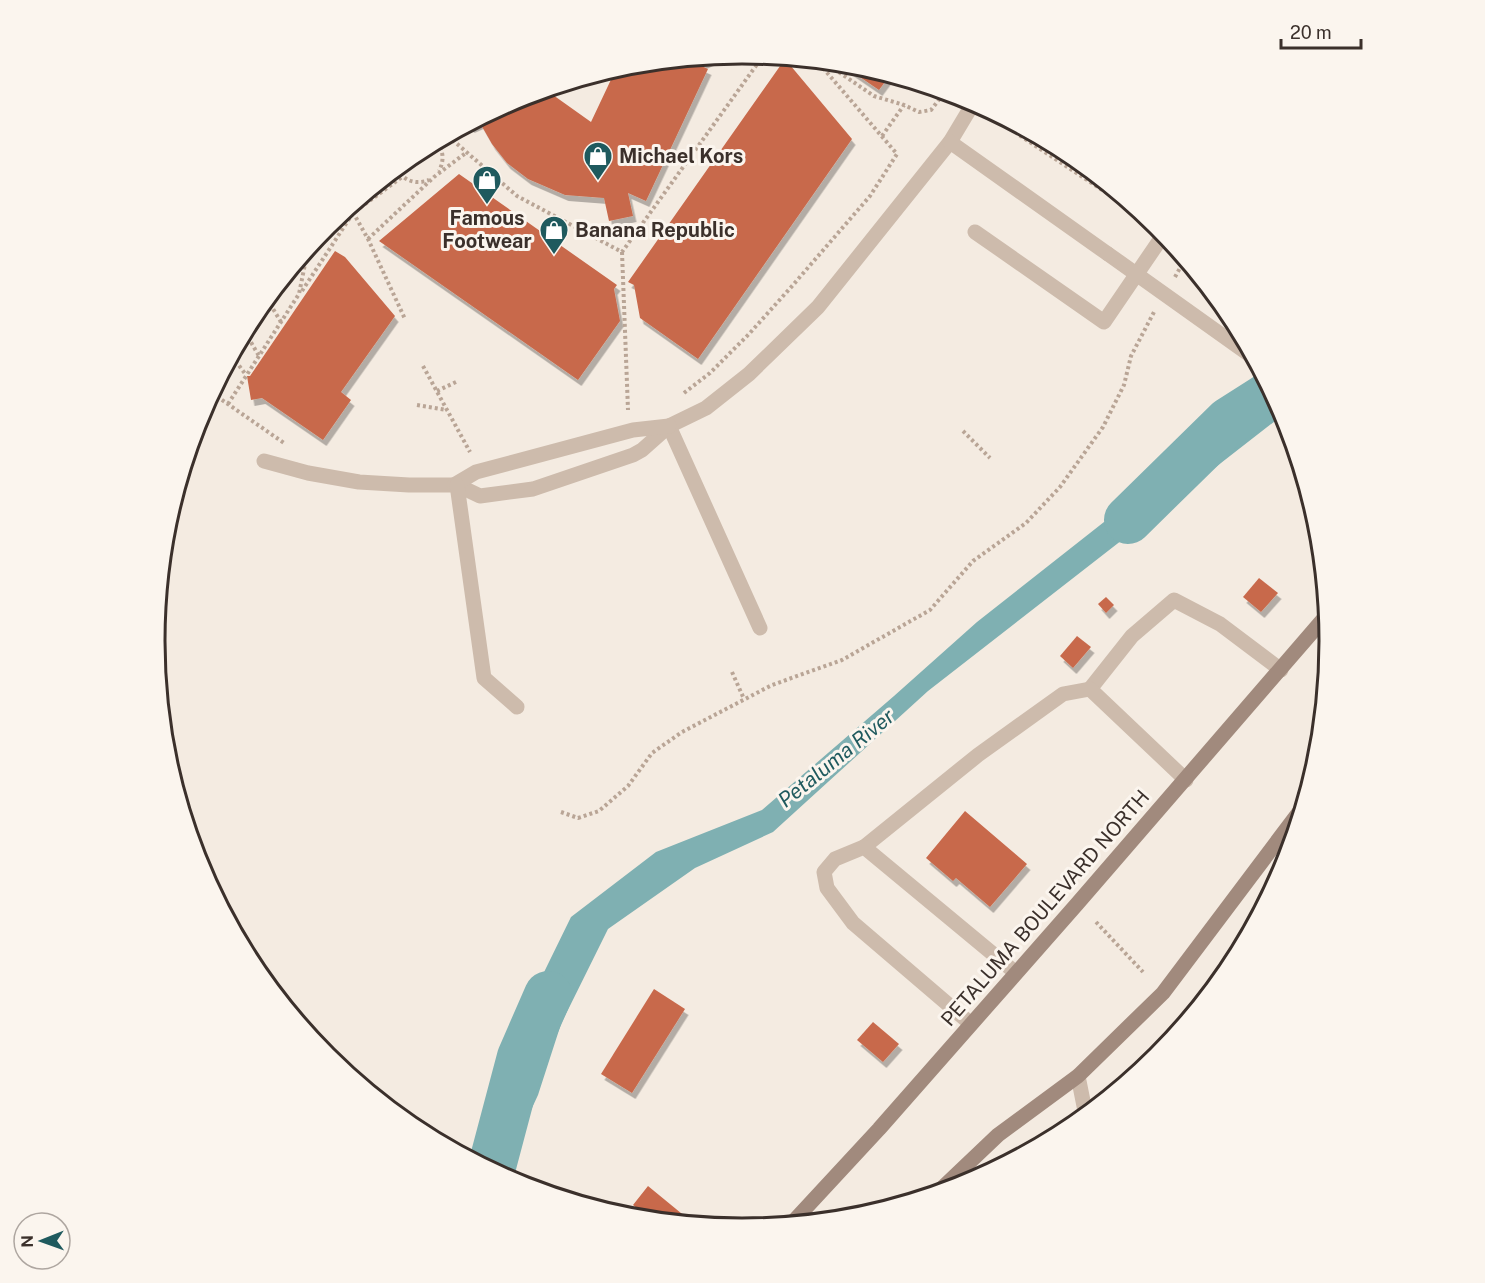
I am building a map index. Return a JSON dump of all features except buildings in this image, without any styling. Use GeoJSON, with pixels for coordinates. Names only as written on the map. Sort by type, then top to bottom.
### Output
{"type":"FeatureCollection","features":[{"type":"Feature","properties":{"kind":"main road","name":"PETALUMA BOULEVARD NORTH"},"geometry":{"type":"LineString","coordinates":[[799,1216],[1016,974],[1319,624]]}},
{"type":"Feature","properties":{"kind":"main road"},"geometry":{"type":"LineString","coordinates":[[951,1179],[998,1135],[1078,1076],[1163,993],[1290,825]]}},
{"type":"Feature","properties":{"kind":"street"},"geometry":{"type":"LineString","coordinates":[[264,461],[359,482],[409,486],[455,485],[480,496],[533,489],[633,455],[669,426],[706,408],[749,374],[818,307],[950,142],[969,111]]}},
{"type":"Feature","properties":{"kind":"street"},"geometry":{"type":"LineString","coordinates":[[950,142],[1238,347]]}},
{"type":"Feature","properties":{"kind":"street"},"geometry":{"type":"LineString","coordinates":[[975,232],[1104,322],[1159,242]]}},
{"type":"Feature","properties":{"kind":"street"},"geometry":{"type":"LineString","coordinates":[[455,485],[476,472],[633,430],[669,426]]}},
{"type":"Feature","properties":{"kind":"street"},"geometry":{"type":"LineString","coordinates":[[669,426],[760,628]]}},
{"type":"Feature","properties":{"kind":"street"},"geometry":{"type":"LineString","coordinates":[[455,485],[484,678],[517,707]]}},
{"type":"Feature","properties":{"kind":"street"},"geometry":{"type":"LineString","coordinates":[[971,1024],[853,923],[827,888],[824,872],[835,860],[864,847],[978,755],[1063,694],[1090,689],[1131,636],[1174,600],[1220,624],[1281,670]]}},
{"type":"Feature","properties":{"kind":"street"},"geometry":{"type":"LineString","coordinates":[[1090,689],[1186,780]]}},
{"type":"Feature","properties":{"kind":"street"},"geometry":{"type":"LineString","coordinates":[[864,847],[1016,974]]}},
{"type":"Feature","properties":{"kind":"street"},"geometry":{"type":"LineString","coordinates":[[1078,1076],[1084,1106]]}},
{"type":"Feature","properties":{"kind":"path"},"geometry":{"type":"LineString","coordinates":[[628,421],[622,252],[757,65]]}},
{"type":"Feature","properties":{"kind":"path"},"geometry":{"type":"LineString","coordinates":[[677,399],[710,373],[749,334],[870,196],[897,154],[825,70]]}},
{"type":"Feature","properties":{"kind":"path"},"geometry":{"type":"LineString","coordinates":[[841,73],[874,96],[919,112],[931,110],[939,99]]}},
{"type":"Feature","properties":{"kind":"path"},"geometry":{"type":"LineString","coordinates":[[882,136],[903,105]]}},
{"type":"Feature","properties":{"kind":"path"},"geometry":{"type":"LineString","coordinates":[[1023,138],[1097,187]]}},
{"type":"Feature","properties":{"kind":"path"},"geometry":{"type":"LineString","coordinates":[[455,142],[517,196],[622,252]]}},
{"type":"Feature","properties":{"kind":"path"},"geometry":{"type":"LineString","coordinates":[[368,239],[434,177],[442,164],[442,149]]}},
{"type":"Feature","properties":{"kind":"path"},"geometry":{"type":"LineString","coordinates":[[379,194],[402,177],[418,183],[426,182],[467,152]]}},
{"type":"Feature","properties":{"kind":"path"},"geometry":{"type":"LineString","coordinates":[[354,215],[368,239],[405,319]]}},
{"type":"Feature","properties":{"kind":"path"},"geometry":{"type":"LineString","coordinates":[[228,404],[348,220]]}},
{"type":"Feature","properties":{"kind":"path"},"geometry":{"type":"LineString","coordinates":[[299,294],[305,265]]}},
{"type":"Feature","properties":{"kind":"path"},"geometry":{"type":"LineString","coordinates":[[1173,280],[1181,267]]}},
{"type":"Feature","properties":{"kind":"path"},"geometry":{"type":"LineString","coordinates":[[271,309],[281,322]]}},
{"type":"Feature","properties":{"kind":"path"},"geometry":{"type":"LineString","coordinates":[[561,812],[578,818],[599,811],[628,786],[652,753],[682,732],[772,685],[842,660],[930,610],[973,561],[1026,523],[1060,488],[1103,427],[1125,385],[1131,356],[1155,310]]}},
{"type":"Feature","properties":{"kind":"path"},"geometry":{"type":"LineString","coordinates":[[250,341],[259,356]]}},
{"type":"Feature","properties":{"kind":"path"},"geometry":{"type":"LineString","coordinates":[[237,364],[246,375]]}},
{"type":"Feature","properties":{"kind":"path"},"geometry":{"type":"LineString","coordinates":[[423,366],[474,460]]}},
{"type":"Feature","properties":{"kind":"path"},"geometry":{"type":"LineString","coordinates":[[437,391],[456,382]]}},
{"type":"Feature","properties":{"kind":"path"},"geometry":{"type":"LineString","coordinates":[[219,398],[293,449]]}},
{"type":"Feature","properties":{"kind":"path"},"geometry":{"type":"LineString","coordinates":[[417,405],[447,411]]}},
{"type":"Feature","properties":{"kind":"path"},"geometry":{"type":"LineString","coordinates":[[963,431],[990,458]]}},
{"type":"Feature","properties":{"kind":"path"},"geometry":{"type":"LineString","coordinates":[[732,672],[744,699]]}},
{"type":"Feature","properties":{"kind":"path"},"geometry":{"type":"LineString","coordinates":[[1096,922],[1143,972]]}},
{"type":"Feature","properties":{"kind":"water"},"geometry":{"type":"Polygon","coordinates":[[[1267,400],[1276,420],[928,691],[773,832],[695,868],[608,929],[561,1024],[538,1095],[505,1167],[487,1159],[518,1105],[526,1009],[571,917],[656,852],[762,810],[977,622],[1104,522],[1227,440],[1267,400]]]}},
{"type":"Feature","properties":{"kind":"waterway","name":"Petaluma River"},"geometry":{"type":"LineString","coordinates":[[1128,520],[1229,421],[1265,398]]}},
{"type":"Feature","properties":{"kind":"waterway","name":"Petaluma River"},"geometry":{"type":"LineString","coordinates":[[493,1162],[521,1057],[548,995]]}},
{"type":"Feature","properties":{"kind":"place","name":"Michael Kors"},"geometry":{"type":"Point","coordinates":[598,182]}},
{"type":"Feature","properties":{"kind":"place","name":"Famous Footwear"},"geometry":{"type":"Point","coordinates":[487,206]}},
{"type":"Feature","properties":{"kind":"place","name":"Banana Republic"},"geometry":{"type":"Point","coordinates":[554,256]}}]}
